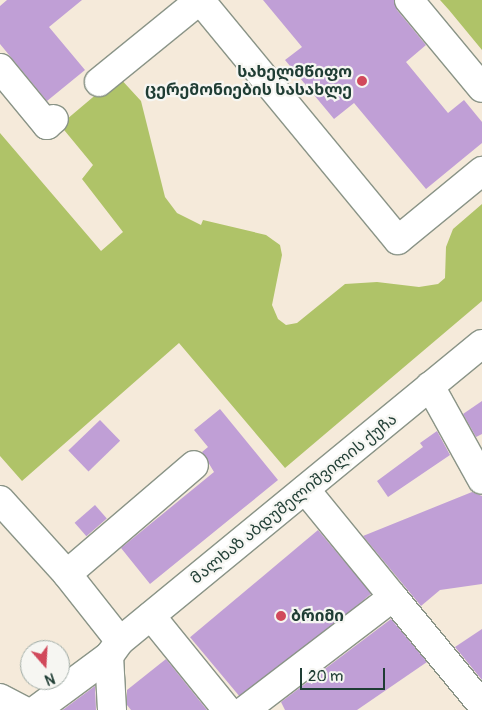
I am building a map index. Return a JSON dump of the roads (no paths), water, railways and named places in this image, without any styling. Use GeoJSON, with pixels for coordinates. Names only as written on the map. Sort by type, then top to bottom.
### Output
{"type":"FeatureCollection","features":[{"type":"Feature","properties":{"kind":"street"},"geometry":{"type":"LineString","coordinates":[[99,82],[200,0],[398,240],[482,171]]}},
{"type":"Feature","properties":{"kind":"street"},"geometry":{"type":"LineString","coordinates":[[409,0],[440,18],[482,88]]}},
{"type":"Feature","properties":{"kind":"street"},"geometry":{"type":"LineString","coordinates":[[0,68],[47,129]]}},
{"type":"Feature","properties":{"kind":"street","name":"მალხაზ აბდუშელიშვილის ქუჩა"},"geometry":{"type":"LineString","coordinates":[[36,710],[114,649],[151,616],[482,344]]}},
{"type":"Feature","properties":{"kind":"street"},"geometry":{"type":"LineString","coordinates":[[430,386],[482,480]]}},
{"type":"Feature","properties":{"kind":"street"},"geometry":{"type":"LineString","coordinates":[[67,574],[194,465]]}},
{"type":"Feature","properties":{"kind":"street"},"geometry":{"type":"LineString","coordinates":[[305,489],[482,705]]}},
{"type":"Feature","properties":{"kind":"street"},"geometry":{"type":"LineString","coordinates":[[0,500],[67,574],[114,649],[112,710]]}},
{"type":"Feature","properties":{"kind":"street"},"geometry":{"type":"LineString","coordinates":[[245,710],[393,597]]}},
{"type":"Feature","properties":{"kind":"street"},"geometry":{"type":"LineString","coordinates":[[151,616],[227,710]]}},
{"type":"Feature","properties":{"kind":"street"},"geometry":{"type":"LineString","coordinates":[[0,698],[23,710]]}},
{"type":"Feature","properties":{"kind":"place","name":"სახელმწიფო ცერემონიების სასახლე"},"geometry":{"type":"Point","coordinates":[362,81]}},
{"type":"Feature","properties":{"kind":"place","name":"ბრიმი"},"geometry":{"type":"Point","coordinates":[281,616]}}]}
